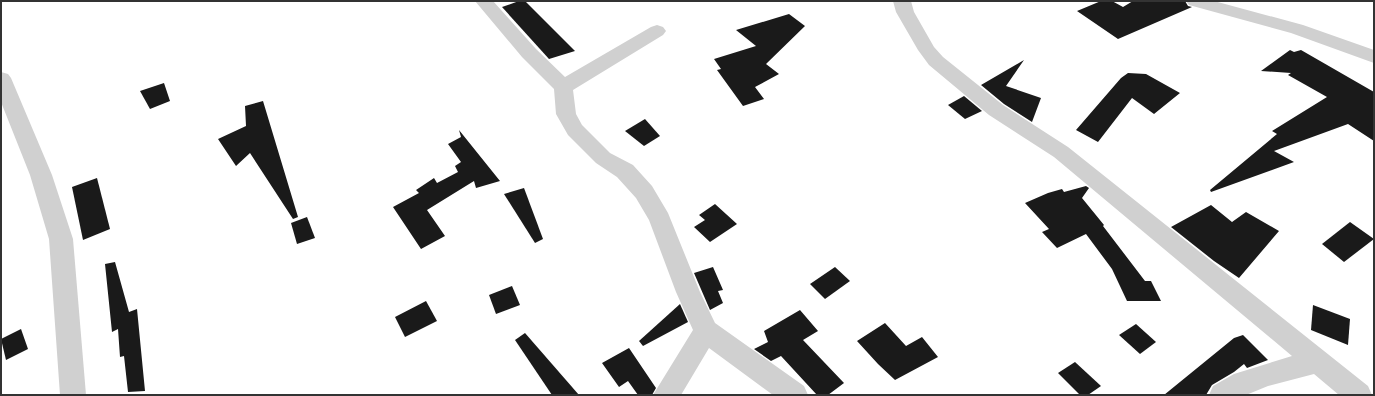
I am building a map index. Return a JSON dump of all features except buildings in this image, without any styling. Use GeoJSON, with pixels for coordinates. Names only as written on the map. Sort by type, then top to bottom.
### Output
{"type":"FeatureCollection","features":[{"type":"Feature","properties":{"kind":"street"},"geometry":{"type":"LineString","coordinates":[[484,1],[529,53],[563,87],[566,114],[574,130],[604,158],[625,171],[644,192],[660,219],[688,292],[706,331],[795,395]]}},
{"type":"Feature","properties":{"kind":"street"},"geometry":{"type":"LineString","coordinates":[[902,1],[905,12],[927,50],[936,61],[996,110],[1061,152],[1359,395]]}},
{"type":"Feature","properties":{"kind":"street"},"geometry":{"type":"LineString","coordinates":[[1195,1],[1297,30],[1374,57]]}},
{"type":"Feature","properties":{"kind":"street"},"geometry":{"type":"LineString","coordinates":[[563,87],[657,31]]}},
{"type":"Feature","properties":{"kind":"street"},"geometry":{"type":"LineString","coordinates":[[1,78],[41,175],[61,239],[73,395]]}},
{"type":"Feature","properties":{"kind":"street"},"geometry":{"type":"LineString","coordinates":[[666,395],[706,331]]}},
{"type":"Feature","properties":{"kind":"street"},"geometry":{"type":"LineString","coordinates":[[1222,395],[1238,386],[1318,361]]}}]}
